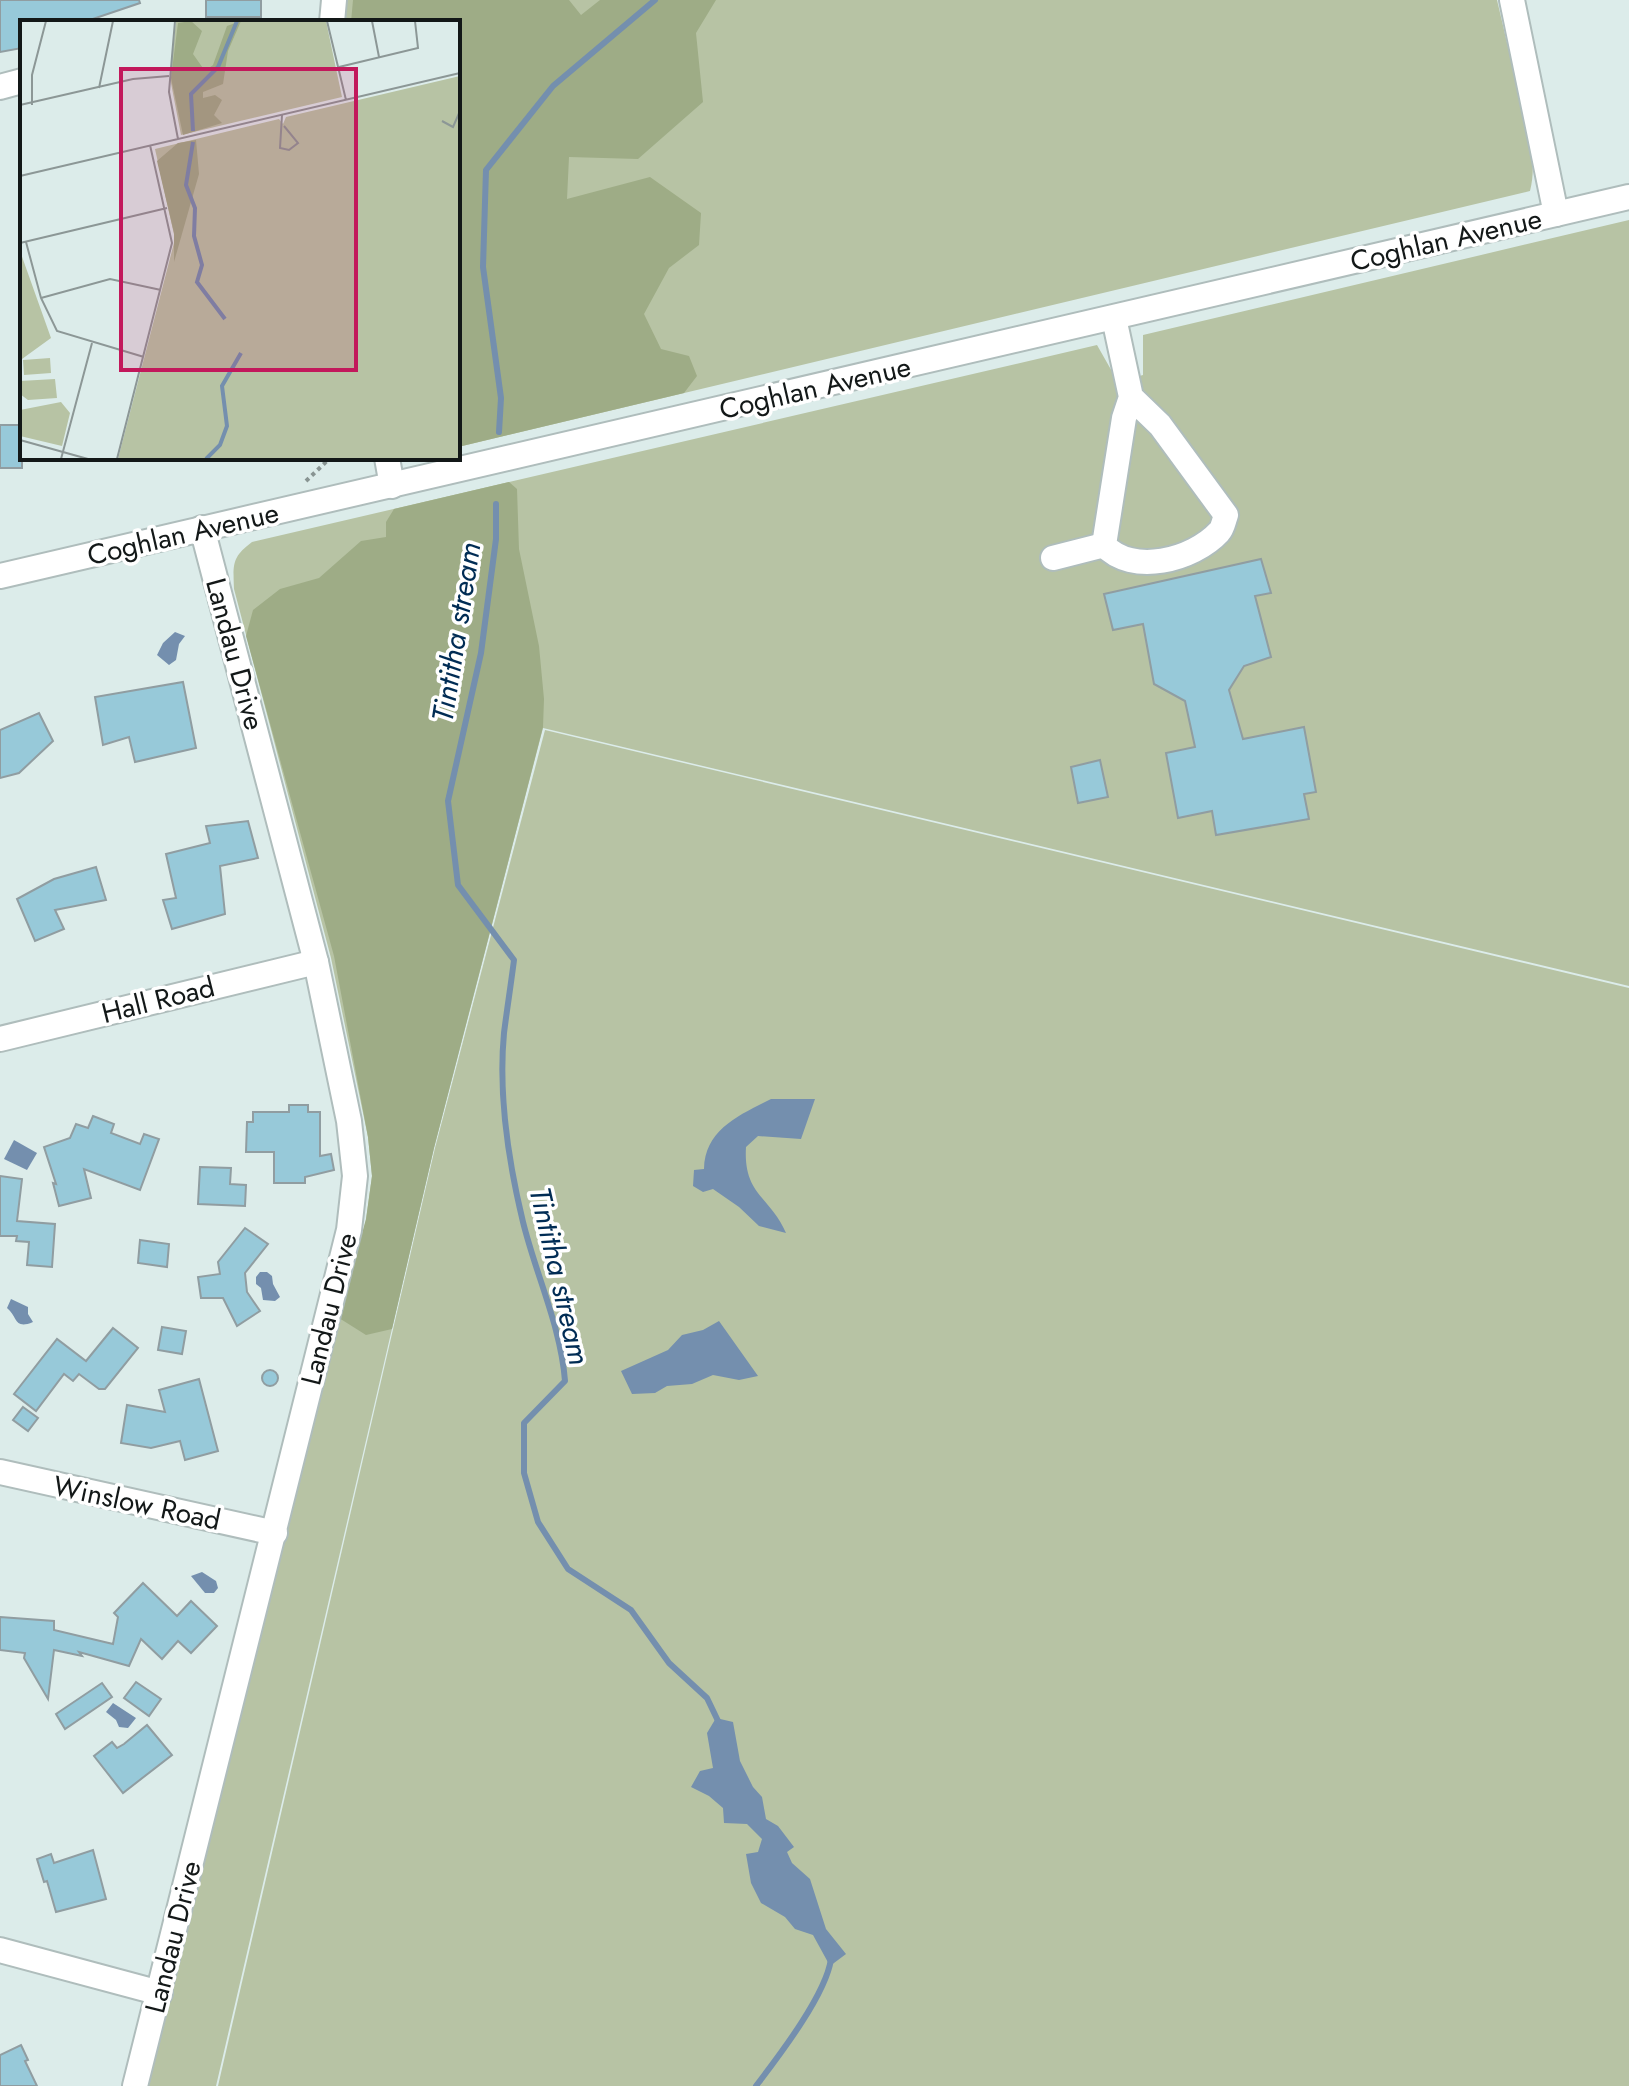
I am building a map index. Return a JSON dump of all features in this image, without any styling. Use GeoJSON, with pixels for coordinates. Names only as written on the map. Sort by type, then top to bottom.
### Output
{"type":"FeatureCollection","features":[{"type":"Feature","properties":{"kind":"street"},"geometry":{"type":"LineString","coordinates":[[332,20],[334,0]]}},
{"type":"Feature","properties":{"kind":"street"},"geometry":{"type":"LineString","coordinates":[[1512,0],[1556,214]]}},
{"type":"Feature","properties":{"kind":"street"},"geometry":{"type":"LineString","coordinates":[[0,87],[20,82]]}},
{"type":"Feature","properties":{"kind":"street","name":"Coghlan Avenue"},"geometry":{"type":"LineString","coordinates":[[0,576],[1629,197]]}},
{"type":"Feature","properties":{"kind":"street"},"geometry":{"type":"LineString","coordinates":[[1104,545],[1124,418],[1131,397],[1114,318]]}},
{"type":"Feature","properties":{"kind":"street"},"geometry":{"type":"LineString","coordinates":[[1104,545],[1114,555],[1135,561],[1166,560],[1197,549],[1221,530],[1226,515],[1160,425],[1131,397]]}},
{"type":"Feature","properties":{"kind":"street"},"geometry":{"type":"LineString","coordinates":[[387,460],[392,486]]}},
{"type":"Feature","properties":{"kind":"street","name":"Landau Drive"},"geometry":{"type":"LineString","coordinates":[[135,2086],[349,1230],[355,1176],[349,1121],[316,962],[202,528]]}},
{"type":"Feature","properties":{"kind":"street"},"geometry":{"type":"LineString","coordinates":[[1053,558],[1104,545]]}},
{"type":"Feature","properties":{"kind":"street","name":"Hall Road"},"geometry":{"type":"LineString","coordinates":[[0,1039],[316,962]]}},
{"type":"Feature","properties":{"kind":"street","name":"Winslow Road"},"geometry":{"type":"LineString","coordinates":[[0,1472],[275,1533]]}},
{"type":"Feature","properties":{"kind":"street"},"geometry":{"type":"LineString","coordinates":[[0,1950],[160,1993]]}},
{"type":"Feature","properties":{"kind":"path"},"geometry":{"type":"LineString","coordinates":[[299,488],[328,460]]}},
{"type":"Feature","properties":{"kind":"green space"},"geometry":{"type":"Polygon","coordinates":[[[344,0],[1497,0],[1531,145],[1531,185],[1530,191],[460,447],[460,20],[343,20],[344,0]]]}},
{"type":"Feature","properties":{"kind":"green space"},"geometry":{"type":"Polygon","coordinates":[[[353,0],[569,0],[581,15],[600,0],[716,0],[696,33],[703,102],[638,159],[569,157],[567,199],[650,177],[701,213],[699,245],[669,268],[644,314],[661,349],[689,356],[697,376],[684,393],[460,447],[460,20],[351,20],[353,0]]]}},
{"type":"Feature","properties":{"kind":"green space"},"geometry":{"type":"Polygon","coordinates":[[[1629,220],[1629,986],[543,728],[434,1148],[216,2086],[138,2086],[366,1220],[372,1176],[368,1137],[331,958],[234,589],[237,557],[252,542],[1097,345],[1118,382],[1143,375],[1143,335],[1629,220]]]}},
{"type":"Feature","properties":{"kind":"green space"},"geometry":{"type":"Polygon","coordinates":[[[509,482],[517,489],[519,549],[539,646],[543,727],[434,1148],[392,1329],[366,1335],[339,1318],[366,1219],[372,1176],[368,1137],[334,956],[246,636],[253,610],[280,589],[319,578],[361,541],[386,537],[386,522],[394,509],[509,482]]]}},
{"type":"Feature","properties":{"kind":"green space"},"geometry":{"type":"Polygon","coordinates":[[[545,730],[1629,988],[1629,2086],[218,2086],[435,1148],[545,730]]]}},
{"type":"Feature","properties":{"kind":"water"},"geometry":{"type":"Polygon","coordinates":[[[175,632],[185,636],[179,644],[176,660],[169,665],[157,655],[163,643],[175,632]]]}},
{"type":"Feature","properties":{"kind":"water"},"geometry":{"type":"Polygon","coordinates":[[[771,1099],[815,1099],[801,1139],[758,1136],[746,1147],[746,1163],[753,1186],[786,1233],[759,1226],[713,1189],[703,1192],[693,1186],[694,1170],[704,1169],[706,1155],[717,1133],[736,1118],[771,1099]]]}},
{"type":"Feature","properties":{"kind":"water"},"geometry":{"type":"Polygon","coordinates":[[[14,1140],[37,1153],[27,1170],[4,1159],[14,1140]]]}},
{"type":"Feature","properties":{"kind":"water"},"geometry":{"type":"Polygon","coordinates":[[[260,1272],[272,1276],[280,1297],[275,1301],[263,1300],[261,1288],[256,1284],[260,1272]]]}},
{"type":"Feature","properties":{"kind":"water"},"geometry":{"type":"Polygon","coordinates":[[[11,1299],[28,1307],[33,1322],[22,1324],[17,1321],[7,1308],[11,1299]]]}},
{"type":"Feature","properties":{"kind":"water"},"geometry":{"type":"Polygon","coordinates":[[[719,1321],[758,1376],[739,1380],[713,1375],[692,1384],[667,1386],[655,1393],[632,1394],[621,1371],[668,1350],[682,1335],[703,1330],[719,1321]]]}},
{"type":"Feature","properties":{"kind":"water"},"geometry":{"type":"Polygon","coordinates":[[[202,1572],[216,1581],[218,1588],[214,1593],[205,1593],[191,1576],[202,1572]]]}},
{"type":"Feature","properties":{"kind":"water"},"geometry":{"type":"Polygon","coordinates":[[[113,1703],[136,1718],[128,1728],[119,1727],[106,1712],[113,1703]]]}},
{"type":"Feature","properties":{"kind":"water"},"geometry":{"type":"Polygon","coordinates":[[[716,1718],[733,1722],[740,1761],[753,1787],[762,1797],[766,1819],[778,1826],[794,1847],[787,1852],[792,1863],[810,1879],[826,1929],[846,1954],[830,1966],[813,1935],[795,1929],[785,1917],[761,1903],[751,1883],[746,1854],[758,1852],[762,1839],[747,1824],[724,1823],[723,1808],[691,1787],[700,1771],[713,1768],[707,1733],[716,1718]]]}},
{"type":"Feature","properties":{"kind":"building"},"geometry":{"type":"Polygon","coordinates":[[[0,0],[139,0],[140,3],[90,20],[20,20],[20,48],[0,52],[0,0]]]}},
{"type":"Feature","properties":{"kind":"building"},"geometry":{"type":"Polygon","coordinates":[[[206,0],[261,0],[261,17],[206,17],[206,0]]]}},
{"type":"Feature","properties":{"kind":"building"},"geometry":{"type":"Polygon","coordinates":[[[0,425],[20,425],[22,468],[0,468],[0,425]]]}},
{"type":"Feature","properties":{"kind":"building"},"geometry":{"type":"Polygon","coordinates":[[[1261,559],[1271,593],[1255,596],[1271,657],[1244,666],[1229,690],[1243,739],[1304,727],[1316,792],[1304,794],[1309,819],[1216,835],[1212,811],[1178,818],[1166,753],[1195,747],[1185,701],[1154,684],[1143,624],[1113,630],[1104,594],[1261,559]]]}},
{"type":"Feature","properties":{"kind":"building"},"geometry":{"type":"Polygon","coordinates":[[[183,682],[196,748],[135,762],[129,737],[103,745],[95,697],[183,682]]]}},
{"type":"Feature","properties":{"kind":"building"},"geometry":{"type":"Polygon","coordinates":[[[39,713],[53,741],[19,773],[0,778],[0,730],[39,713]]]}},
{"type":"Feature","properties":{"kind":"building"},"geometry":{"type":"Polygon","coordinates":[[[1100,760],[1108,797],[1078,803],[1071,767],[1100,760]]]}},
{"type":"Feature","properties":{"kind":"building"},"geometry":{"type":"Polygon","coordinates":[[[248,821],[258,858],[220,866],[225,914],[172,929],[163,900],[176,898],[166,854],[210,843],[206,826],[248,821]]]}},
{"type":"Feature","properties":{"kind":"building"},"geometry":{"type":"Polygon","coordinates":[[[96,867],[106,900],[55,910],[64,929],[35,941],[17,899],[54,879],[96,867]]]}},
{"type":"Feature","properties":{"kind":"building"},"geometry":{"type":"Polygon","coordinates":[[[289,1105],[308,1105],[308,1112],[320,1112],[320,1156],[331,1154],[334,1170],[305,1177],[305,1183],[274,1183],[274,1152],[246,1152],[247,1122],[253,1122],[253,1112],[289,1112],[289,1105]]]}},
{"type":"Feature","properties":{"kind":"building"},"geometry":{"type":"Polygon","coordinates":[[[93,1116],[114,1124],[111,1133],[140,1144],[144,1134],[159,1139],[140,1190],[84,1169],[91,1198],[59,1206],[53,1183],[56,1184],[44,1147],[70,1138],[76,1124],[88,1128],[93,1116]]]}},
{"type":"Feature","properties":{"kind":"building"},"geometry":{"type":"Polygon","coordinates":[[[200,1167],[231,1168],[230,1184],[246,1185],[245,1206],[198,1204],[200,1167]]]}},
{"type":"Feature","properties":{"kind":"building"},"geometry":{"type":"Polygon","coordinates":[[[0,1176],[22,1179],[17,1221],[55,1224],[52,1267],[27,1265],[29,1242],[16,1241],[17,1236],[0,1236],[0,1176]]]}},
{"type":"Feature","properties":{"kind":"building"},"geometry":{"type":"Polygon","coordinates":[[[245,1228],[268,1244],[245,1273],[247,1292],[260,1311],[237,1326],[223,1298],[201,1298],[198,1277],[220,1274],[218,1262],[245,1228]]]}},
{"type":"Feature","properties":{"kind":"building"},"geometry":{"type":"Polygon","coordinates":[[[140,1240],[169,1244],[167,1267],[138,1263],[140,1240]]]}},
{"type":"Feature","properties":{"kind":"building"},"geometry":{"type":"Polygon","coordinates":[[[162,1327],[186,1331],[182,1354],[158,1350],[162,1327]]]}},
{"type":"Feature","properties":{"kind":"building"},"geometry":{"type":"Polygon","coordinates":[[[113,1328],[138,1348],[105,1389],[99,1389],[79,1374],[73,1381],[64,1374],[36,1411],[14,1394],[57,1339],[86,1361],[113,1328]]]}},
{"type":"Feature","properties":{"kind":"building"},"geometry":{"type":"Polygon","coordinates":[[[267,1370],[273,1370],[278,1378],[276,1384],[267,1386],[262,1381],[262,1375],[267,1370]]]}},
{"type":"Feature","properties":{"kind":"building"},"geometry":{"type":"Polygon","coordinates":[[[199,1379],[218,1451],[185,1460],[180,1441],[151,1448],[121,1443],[127,1405],[165,1412],[159,1390],[199,1379]]]}},
{"type":"Feature","properties":{"kind":"building"},"geometry":{"type":"Polygon","coordinates":[[[23,1407],[38,1418],[28,1431],[13,1420],[23,1407]]]}},
{"type":"Feature","properties":{"kind":"building"},"geometry":{"type":"Polygon","coordinates":[[[143,1583],[177,1616],[191,1601],[217,1626],[191,1653],[178,1641],[162,1659],[141,1639],[129,1666],[79,1652],[82,1656],[54,1650],[48,1699],[24,1658],[25,1653],[0,1650],[0,1617],[54,1621],[54,1630],[113,1644],[118,1617],[114,1613],[143,1583]]]}},
{"type":"Feature","properties":{"kind":"building"},"geometry":{"type":"Polygon","coordinates":[[[136,1682],[161,1699],[149,1716],[124,1698],[136,1682]]]}},
{"type":"Feature","properties":{"kind":"building"},"geometry":{"type":"Polygon","coordinates":[[[102,1683],[112,1697],[65,1729],[56,1714],[102,1683]]]}},
{"type":"Feature","properties":{"kind":"building"},"geometry":{"type":"Polygon","coordinates":[[[147,1725],[172,1755],[123,1793],[94,1756],[112,1742],[117,1748],[124,1744],[147,1725]]]}},
{"type":"Feature","properties":{"kind":"building"},"geometry":{"type":"Polygon","coordinates":[[[93,1850],[106,1899],[56,1912],[37,1859],[51,1854],[54,1863],[93,1850]]]}},
{"type":"Feature","properties":{"kind":"building"},"geometry":{"type":"Polygon","coordinates":[[[21,2045],[37,2086],[0,2086],[0,2055],[21,2045]]]}},
{"type":"Feature","properties":{"kind":"waterway"},"geometry":{"type":"LineString","coordinates":[[499,432],[501,398],[483,267],[486,170],[553,86],[655,0]]}},
{"type":"Feature","properties":{"kind":"waterway","name":"Tintitha stream"},"geometry":{"type":"LineString","coordinates":[[496,504],[496,539],[481,653],[448,801],[458,885],[514,960],[502,1057],[506,1128],[523,1222],[563,1361],[565,1381],[524,1423],[524,1473],[538,1522],[568,1569],[631,1610],[669,1663],[707,1698],[719,1723]]}},
{"type":"Feature","properties":{"kind":"waterway","name":"Tintitha stream"},"geometry":{"type":"LineString","coordinates":[[756,2086],[811,2007],[831,1959]]}}]}
